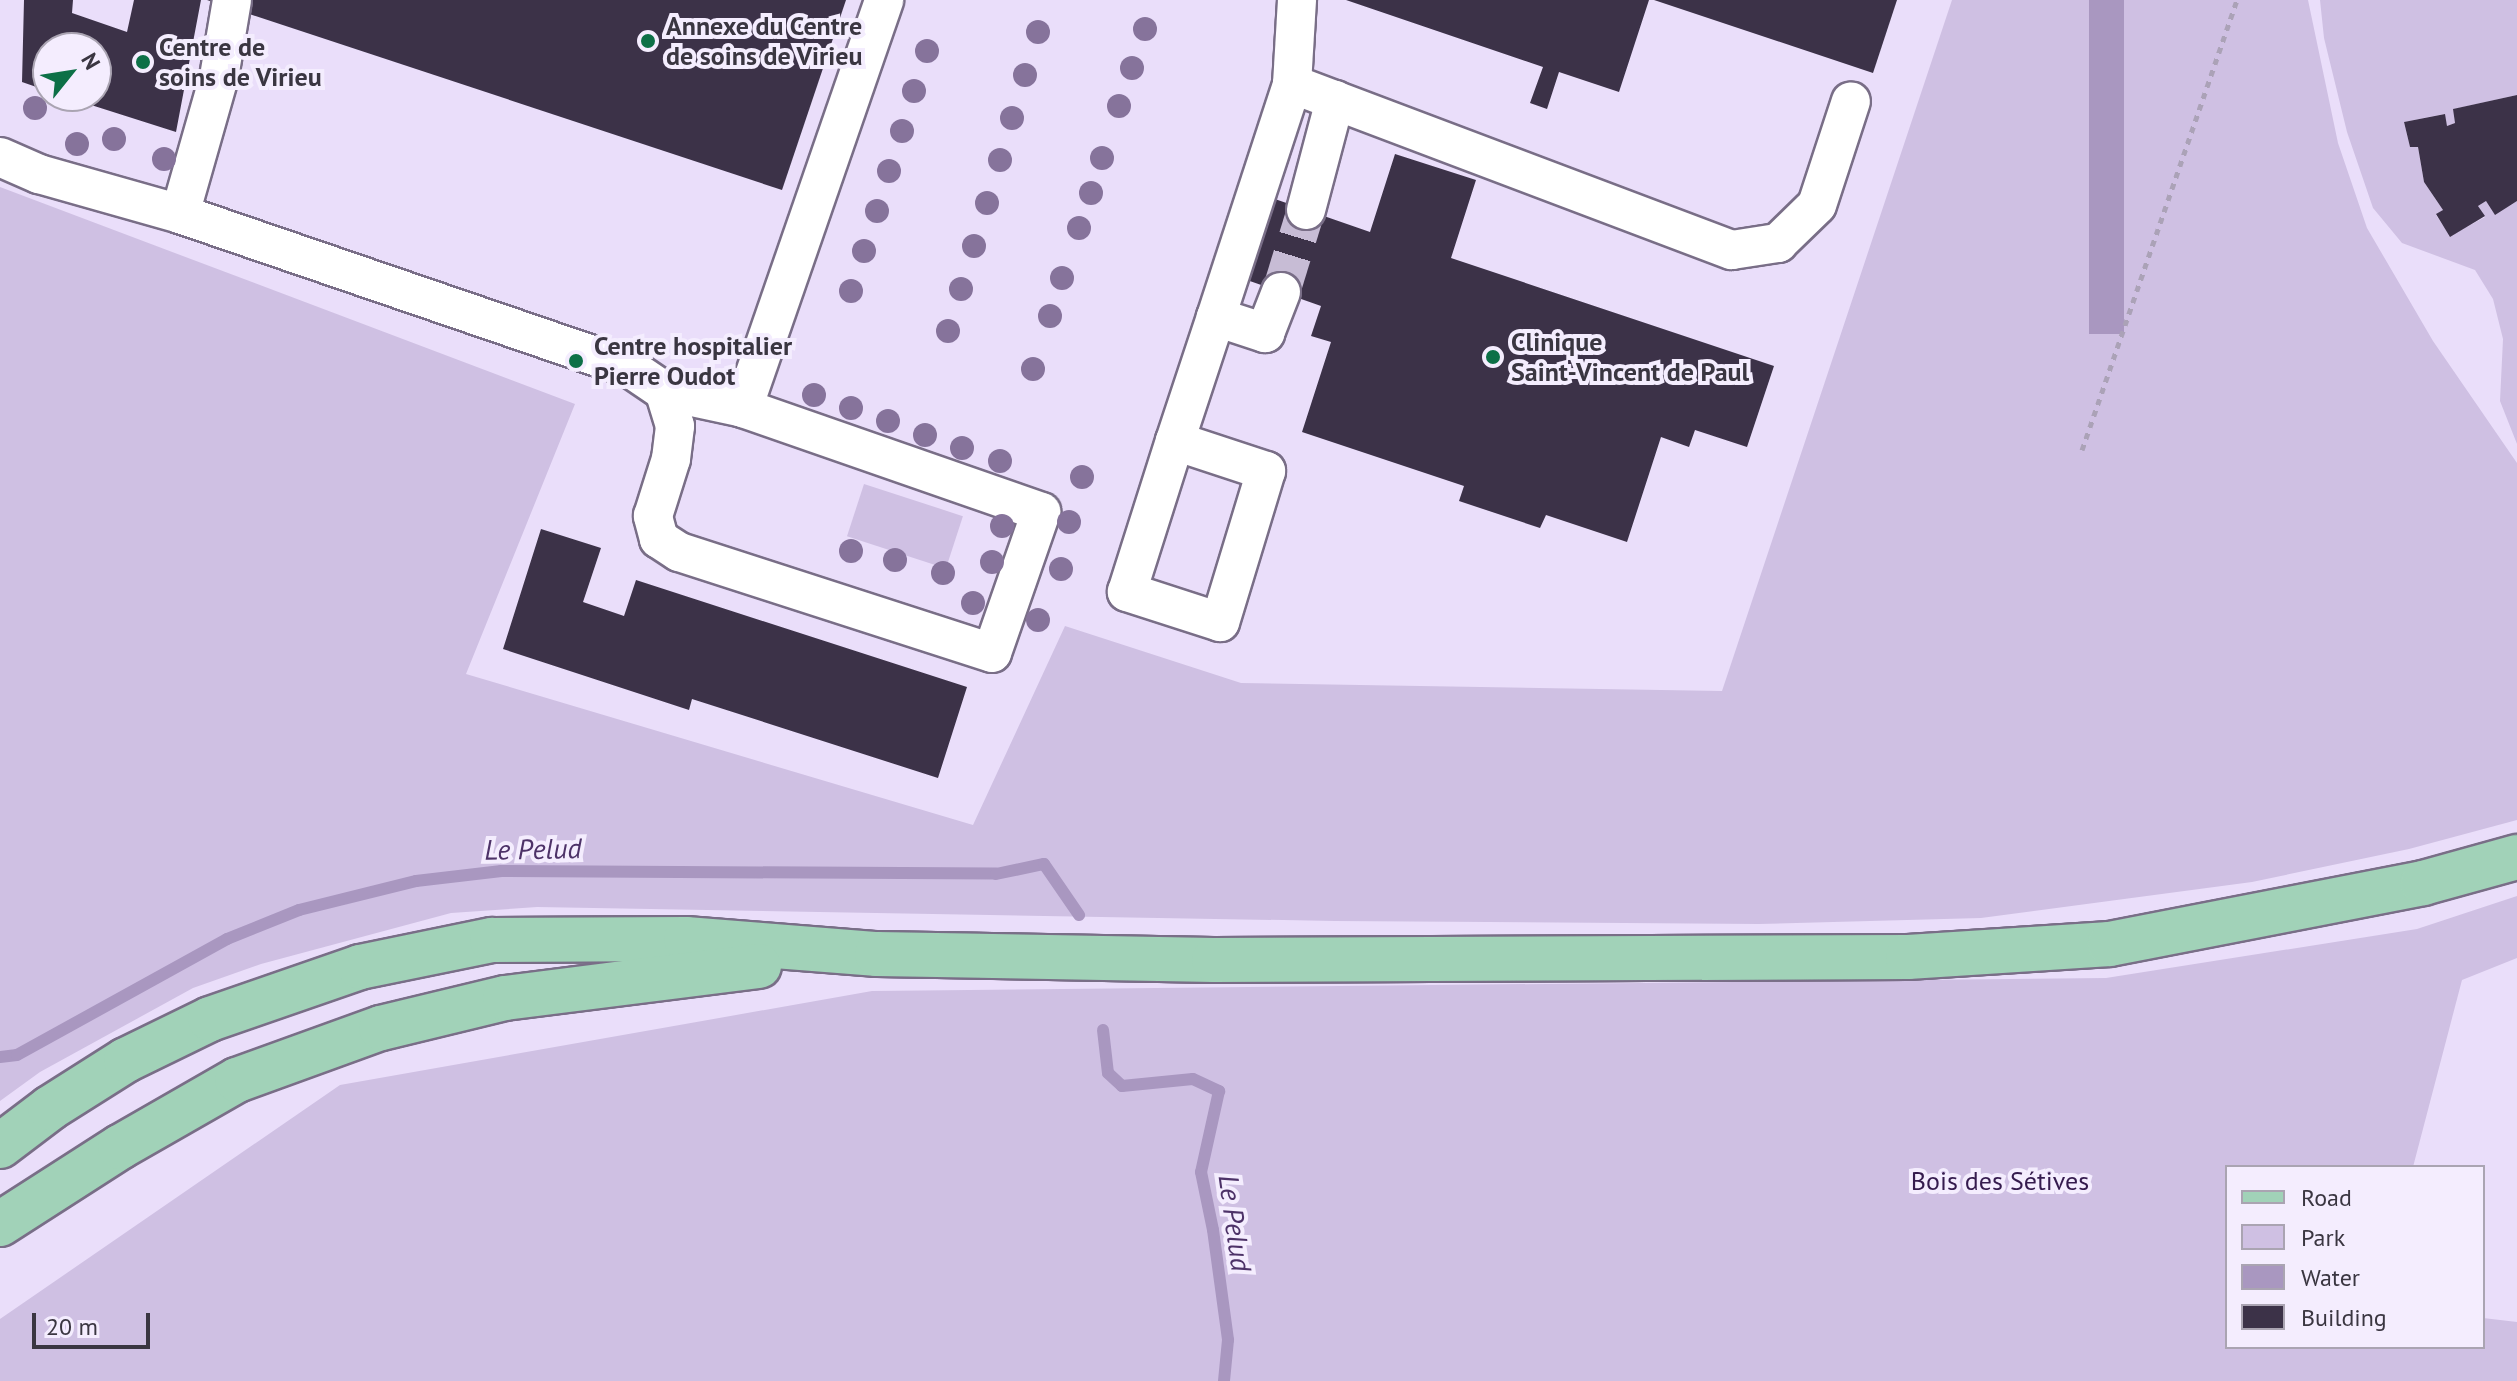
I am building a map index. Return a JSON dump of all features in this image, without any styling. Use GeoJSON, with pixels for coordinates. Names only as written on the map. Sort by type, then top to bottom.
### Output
{"type":"FeatureCollection","features":[{"type":"Feature","properties":{"kind":"main road"},"geometry":{"type":"LineString","coordinates":[[0,1146],[50,1108],[126,1060],[210,1019],[360,967],[492,940],[686,939],[877,954],[1214,960],[1908,957],[2110,944],[2423,883],[2517,857]]}},
{"type":"Feature","properties":{"kind":"main road"},"geometry":{"type":"LineString","coordinates":[[0,1224],[120,1147],[237,1080],[381,1028],[505,998],[690,972],[877,954]]}},
{"type":"Feature","properties":{"kind":"lane"},"geometry":{"type":"LineString","coordinates":[[180,214],[219,77],[232,0]]}},
{"type":"Feature","properties":{"kind":"lane"},"geometry":{"type":"LineString","coordinates":[[743,408],[884,0]]}},
{"type":"Feature","properties":{"kind":"lane"},"geometry":{"type":"LineString","coordinates":[[1175,441],[1266,471],[1220,622],[1127,592],[1175,441],[1292,84],[1294,10],[1297,0]]}},
{"type":"Feature","properties":{"kind":"lane"},"geometry":{"type":"LineString","coordinates":[[1292,84],[1732,250],[1778,243],[1817,205],[1851,101]]}},
{"type":"Feature","properties":{"kind":"lane"},"geometry":{"type":"LineString","coordinates":[[1306,210],[1335,100]]}},
{"type":"Feature","properties":{"kind":"lane"},"geometry":{"type":"LineString","coordinates":[[0,157],[39,174],[180,214],[630,368],[664,391],[743,408],[1041,512],[992,653],[679,552],[659,539],[653,516],[671,459],[675,426],[664,391]]}},
{"type":"Feature","properties":{"kind":"lane"},"geometry":{"type":"LineString","coordinates":[[1216,317],[1265,333],[1281,292]]}},
{"type":"Feature","properties":{"kind":"path"},"geometry":{"type":"LineString","coordinates":[[2082,450],[2237,0]]}},
{"type":"Feature","properties":{"kind":"green space"},"geometry":{"type":"Polygon","coordinates":[[[1952,0],[2308,0],[2338,143],[2367,228],[2433,341],[2517,463],[2517,820],[2409,849],[2252,882],[1981,918],[1759,924],[1335,921],[537,907],[451,913],[261,964],[193,988],[40,1072],[0,1101],[0,187],[575,404],[466,674],[973,825],[1065,626],[1241,683],[1722,691],[1952,0]]]}},
{"type":"Feature","properties":{"kind":"green space"},"geometry":{"type":"Polygon","coordinates":[[[2320,0],[2517,0],[2517,95],[2454,109],[2455,123],[2447,126],[2444,114],[2404,122],[2410,147],[2418,147],[2424,182],[2443,210],[2436,215],[2450,236],[2485,217],[2478,206],[2486,201],[2495,214],[2517,201],[2517,444],[2500,401],[2503,339],[2493,299],[2475,270],[2402,243],[2373,208],[2347,132],[2324,38],[2320,0]]]}},
{"type":"Feature","properties":{"kind":"green space"},"geometry":{"type":"Polygon","coordinates":[[[864,484],[963,516],[946,568],[847,536],[864,484]]]}},
{"type":"Feature","properties":{"kind":"green space","name":"Bois des Sétives"},"geometry":{"type":"Polygon","coordinates":[[[2517,896],[2517,958],[2462,980],[2414,1165],[2225,1165],[2225,1349],[2485,1349],[2485,1318],[2517,1322],[2517,1381],[0,1381],[0,1319],[340,1085],[872,991],[2106,978],[2417,929],[2517,896]]]}},
{"type":"Feature","properties":{"kind":"water"},"geometry":{"type":"Polygon","coordinates":[[[2089,0],[2124,0],[2124,334],[2089,334],[2089,0]]]}},
{"type":"Feature","properties":{"kind":"building","name":"Centre de soins de Virieu"},"geometry":{"type":"Polygon","coordinates":[[[24,0],[73,0],[72,13],[127,32],[134,0],[201,0],[176,132],[112,112],[112,32],[32,32],[32,85],[22,82],[24,0]]]}},
{"type":"Feature","properties":{"kind":"building"},"geometry":{"type":"Polygon","coordinates":[[[207,0],[846,0],[782,190],[207,0]]]}},
{"type":"Feature","properties":{"kind":"building"},"geometry":{"type":"Polygon","coordinates":[[[1346,0],[1649,0],[1619,92],[1559,72],[1547,109],[1530,103],[1543,67],[1346,0]]]}},
{"type":"Feature","properties":{"kind":"building"},"geometry":{"type":"Polygon","coordinates":[[[1654,0],[1897,0],[1873,73],[1654,0]]]}},
{"type":"Feature","properties":{"kind":"building"},"geometry":{"type":"Polygon","coordinates":[[[2517,95],[2517,201],[2495,215],[2486,201],[2478,206],[2485,216],[2450,237],[2436,214],[2443,210],[2424,182],[2418,147],[2410,147],[2404,122],[2445,114],[2447,126],[2455,123],[2453,109],[2517,95]]]}},
{"type":"Feature","properties":{"kind":"building"},"geometry":{"type":"Polygon","coordinates":[[[1395,154],[1476,180],[1451,258],[1774,366],[1747,447],[1695,430],[1689,447],[1661,437],[1627,542],[1546,515],[1540,528],[1459,501],[1464,486],[1302,432],[1331,342],[1311,336],[1321,306],[1244,279],[1272,198],[1370,232],[1395,154]]]}},
{"type":"Feature","properties":{"kind":"building"},"geometry":{"type":"Polygon","coordinates":[[[541,529],[601,548],[583,602],[624,616],[636,580],[967,687],[938,778],[692,699],[689,710],[503,649],[541,529]]]}},
{"type":"Feature","properties":{"kind":"waterway","name":"Le Pelud"},"geometry":{"type":"LineString","coordinates":[[0,1057],[17,1055],[227,939],[299,910],[416,881],[501,871],[996,874],[1044,864],[1079,915]]}},
{"type":"Feature","properties":{"kind":"waterway","name":"Le Pelud"},"geometry":{"type":"LineString","coordinates":[[1103,1030],[1108,1073],[1122,1086],[1193,1079],[1219,1091],[1201,1172],[1213,1230],[1228,1340],[1224,1381]]}},
{"type":"Feature","properties":{"kind":"tunnel"},"geometry":{"type":"LineString","coordinates":[[1281,292],[1306,210]]}},
{"type":"Feature","properties":{"kind":"place","name":"Annexe du Centre de soins de Virieu"},"geometry":{"type":"Point","coordinates":[648,41]}},
{"type":"Feature","properties":{"kind":"place","name":"Centre de soins de Virieu"},"geometry":{"type":"Point","coordinates":[143,62]}},
{"type":"Feature","properties":{"kind":"place","name":"Clinique Saint-Vincent de Paul"},"geometry":{"type":"Point","coordinates":[1493,357]}},
{"type":"Feature","properties":{"kind":"place","name":"Centre hospitalier Pierre Oudot"},"geometry":{"type":"Point","coordinates":[576,361]}}]}
